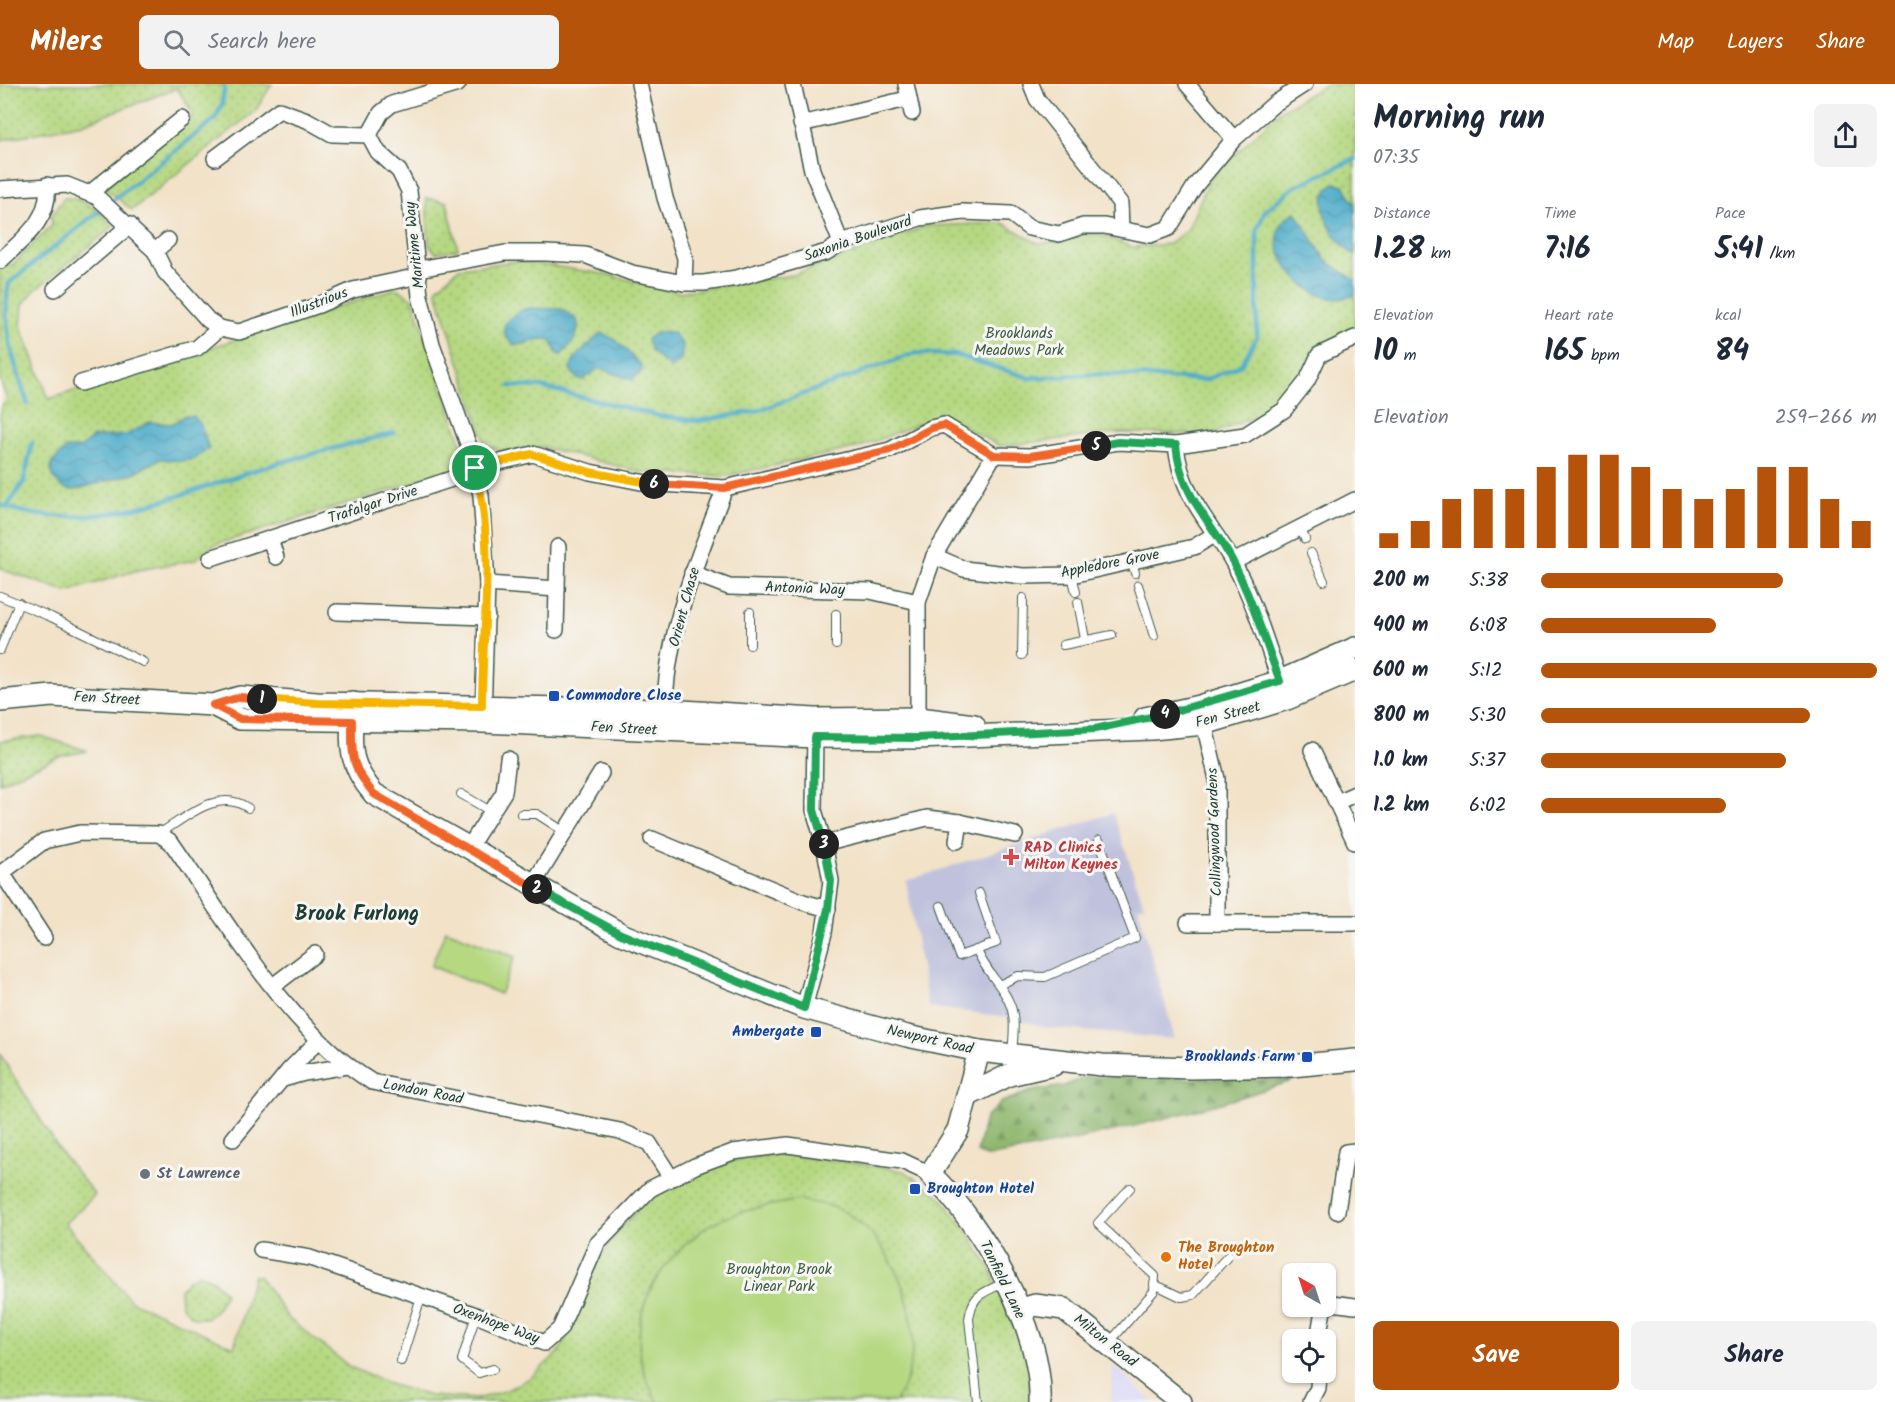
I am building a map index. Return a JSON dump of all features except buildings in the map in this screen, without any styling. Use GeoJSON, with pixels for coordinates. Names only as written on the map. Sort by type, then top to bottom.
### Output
{"type":"FeatureCollection","features":[{"type":"Feature","properties":{"kind":"street"},"geometry":{"type":"LineString","coordinates":[[215,158],[279,110],[300,117],[332,135],[369,135],[381,113],[392,104],[458,84]]}},
{"type":"Feature","properties":{"kind":"street"},"geometry":{"type":"LineString","coordinates":[[639,84],[665,198],[685,258],[684,283]]}},
{"type":"Feature","properties":{"kind":"street"},"geometry":{"type":"LineString","coordinates":[[793,84],[812,170],[840,243]]}},
{"type":"Feature","properties":{"kind":"street"},"geometry":{"type":"LineString","coordinates":[[1031,84],[1037,99],[1120,203],[1121,229]]}},
{"type":"Feature","properties":{"kind":"street"},"geometry":{"type":"LineString","coordinates":[[1187,84],[1233,139]]}},
{"type":"Feature","properties":{"kind":"street","name":"Saxonia Boulevard"},"geometry":{"type":"LineString","coordinates":[[419,273],[505,253],[546,252],[585,255],[632,273],[684,283],[704,283],[736,278],[827,252],[840,243],[920,218],[963,212],[1011,214],[1029,228],[1059,234],[1083,226],[1121,229],[1150,235],[1169,228],[1195,186],[1233,139],[1274,104],[1305,84]]}},
{"type":"Feature","properties":{"kind":"street"},"geometry":{"type":"LineString","coordinates":[[801,124],[908,99]]}},
{"type":"Feature","properties":{"kind":"street"},"geometry":{"type":"LineString","coordinates":[[94,195],[165,124],[182,119]]}},
{"type":"Feature","properties":{"kind":"street","name":"Maritime Way"},"geometry":{"type":"LineString","coordinates":[[369,135],[378,152],[399,171],[409,191],[420,296],[432,344],[475,469]]}},
{"type":"Feature","properties":{"kind":"street"},"geometry":{"type":"LineString","coordinates":[[0,261],[37,224],[47,203],[47,184]]}},
{"type":"Feature","properties":{"kind":"street"},"geometry":{"type":"LineString","coordinates":[[0,189],[47,184],[67,185],[94,195],[115,211],[155,251],[165,272],[208,320],[220,327],[197,348],[81,383]]}},
{"type":"Feature","properties":{"kind":"street"},"geometry":{"type":"LineString","coordinates":[[55,289],[130,225]]}},
{"type":"Feature","properties":{"kind":"street"},"geometry":{"type":"LineString","coordinates":[[155,251],[168,240]]}},
{"type":"Feature","properties":{"kind":"street","name":"Illustrious"},"geometry":{"type":"LineString","coordinates":[[220,327],[239,332],[319,305],[353,290],[419,273]]}},
{"type":"Feature","properties":{"kind":"street","name":"Trafalgar Drive"},"geometry":{"type":"LineString","coordinates":[[211,558],[475,469],[532,454],[590,472],[646,483],[724,488],[890,450],[932,428],[944,425],[994,455],[1030,456],[1118,442],[1176,445],[1245,435],[1284,410],[1307,381],[1319,355],[1355,338]]}},
{"type":"Feature","properties":{"kind":"street"},"geometry":{"type":"LineString","coordinates":[[1176,445],[1183,483],[1233,562],[1256,609],[1283,690]]}},
{"type":"Feature","properties":{"kind":"street"},"geometry":{"type":"LineString","coordinates":[[918,728],[918,602],[934,556],[994,455]]}},
{"type":"Feature","properties":{"kind":"street"},"geometry":{"type":"LineString","coordinates":[[475,469],[481,495],[487,584],[483,715]]}},
{"type":"Feature","properties":{"kind":"street","name":"Orient Chase"},"geometry":{"type":"LineString","coordinates":[[665,732],[665,710],[676,633],[692,573],[724,488]]}},
{"type":"Feature","properties":{"kind":"street"},"geometry":{"type":"LineString","coordinates":[[1233,562],[1302,533],[1355,500]]}},
{"type":"Feature","properties":{"kind":"street","name":"Appledore Grove"},"geometry":{"type":"LineString","coordinates":[[934,556],[964,569],[1023,582],[1134,567],[1194,547],[1214,535]]}},
{"type":"Feature","properties":{"kind":"street"},"geometry":{"type":"LineString","coordinates":[[270,539],[276,557]]}},
{"type":"Feature","properties":{"kind":"street"},"geometry":{"type":"LineString","coordinates":[[556,630],[558,547]]}},
{"type":"Feature","properties":{"kind":"street","name":"Antonia Way"},"geometry":{"type":"LineString","coordinates":[[692,573],[729,587],[751,592],[836,595],[870,591],[918,602]]}},
{"type":"Feature","properties":{"kind":"street"},"geometry":{"type":"LineString","coordinates":[[487,584],[557,589]]}},
{"type":"Feature","properties":{"kind":"street"},"geometry":{"type":"LineString","coordinates":[[337,612],[487,617]]}},
{"type":"Feature","properties":{"kind":"street","name":"Fen Street"},"geometry":{"type":"LineString","coordinates":[[1283,690],[1355,648]]}},
{"type":"Feature","properties":{"kind":"street","name":"Fen Street"},"geometry":{"type":"LineString","coordinates":[[483,715],[665,732],[918,728],[1037,732],[1095,729],[1202,715],[1355,670]]}},
{"type":"Feature","properties":{"kind":"street","name":"Fen Street"},"geometry":{"type":"LineString","coordinates":[[0,700],[52,696],[213,705],[240,719],[353,712],[483,715],[665,710],[815,728]]}},
{"type":"Feature","properties":{"kind":"street","name":"Newport Road"},"geometry":{"type":"LineString","coordinates":[[353,712],[352,760],[361,778],[374,794],[532,886],[621,934],[804,1008],[907,1036],[979,1051],[1071,1061],[1191,1068],[1291,1066],[1355,1060]]}},
{"type":"Feature","properties":{"kind":"street","name":"Collingwood Gardens"},"geometry":{"type":"LineString","coordinates":[[1202,715],[1216,778],[1216,923]]}},
{"type":"Feature","properties":{"kind":"street"},"geometry":{"type":"LineString","coordinates":[[804,1008],[828,909],[831,881],[824,844],[814,810],[815,728]]}},
{"type":"Feature","properties":{"kind":"street"},"geometry":{"type":"LineString","coordinates":[[1312,750],[1355,842]]}},
{"type":"Feature","properties":{"kind":"street"},"geometry":{"type":"LineString","coordinates":[[468,849],[504,792],[508,759]]}},
{"type":"Feature","properties":{"kind":"street"},"geometry":{"type":"LineString","coordinates":[[532,886],[601,773]]}},
{"type":"Feature","properties":{"kind":"street"},"geometry":{"type":"LineString","coordinates":[[1337,802],[1355,794]]}},
{"type":"Feature","properties":{"kind":"street"},"geometry":{"type":"LineString","coordinates":[[824,844],[927,818],[960,822],[1015,835]]}},
{"type":"Feature","properties":{"kind":"street"},"geometry":{"type":"LineString","coordinates":[[957,841],[960,822]]}},
{"type":"Feature","properties":{"kind":"street"},"geometry":{"type":"LineString","coordinates":[[44,938],[1,874],[44,841],[80,833],[159,834]]}},
{"type":"Feature","properties":{"kind":"street","name":"London Road"},"geometry":{"type":"LineString","coordinates":[[159,834],[171,843],[273,986],[318,1041],[347,1066],[372,1082],[620,1131],[649,1143],[671,1178]]}},
{"type":"Feature","properties":{"kind":"street"},"geometry":{"type":"LineString","coordinates":[[651,839],[803,902],[828,909]]}},
{"type":"Feature","properties":{"kind":"street"},"geometry":{"type":"LineString","coordinates":[[1188,923],[1355,923]]}},
{"type":"Feature","properties":{"kind":"street"},"geometry":{"type":"LineString","coordinates":[[273,986],[315,954]]}},
{"type":"Feature","properties":{"kind":"street"},"geometry":{"type":"LineString","coordinates":[[233,1139],[318,1041]]}},
{"type":"Feature","properties":{"kind":"street"},"geometry":{"type":"LineString","coordinates":[[930,1173],[958,1130],[979,1051]]}},
{"type":"Feature","properties":{"kind":"street"},"geometry":{"type":"LineString","coordinates":[[969,1095],[1009,1075],[1071,1061]]}},
{"type":"Feature","properties":{"kind":"street"},"geometry":{"type":"LineString","coordinates":[[283,1079],[347,1066]]}},
{"type":"Feature","properties":{"kind":"street","name":"Oxenhope Way"},"geometry":{"type":"LineString","coordinates":[[261,1250],[310,1258],[476,1315],[544,1343],[560,1329],[597,1244],[650,1189],[671,1178],[733,1152],[788,1145],[902,1161],[930,1173]]}},
{"type":"Feature","properties":{"kind":"street"},"geometry":{"type":"LineString","coordinates":[[1338,1211],[1346,1152],[1355,1151]]}},
{"type":"Feature","properties":{"kind":"street","name":"Tanfield Lane"},"geometry":{"type":"LineString","coordinates":[[930,1173],[971,1220],[1006,1282],[1019,1310],[1041,1386],[1040,1402]]}},
{"type":"Feature","properties":{"kind":"street"},"geometry":{"type":"LineString","coordinates":[[1320,1329],[1323,1310],[1332,1303],[1355,1306]]}},
{"type":"Feature","properties":{"kind":"street","name":"Milton Road"},"geometry":{"type":"LineString","coordinates":[[1019,1310],[1035,1305],[1064,1309],[1181,1402]]}},
{"type":"Feature","properties":{"kind":"street"},"geometry":{"type":"LineString","coordinates":[[1311,1402],[1318,1383]]}},
{"type":"Feature","properties":{"kind":"lane"},"geometry":{"type":"LineString","coordinates":[[1311,553],[1324,581]]}},
{"type":"Feature","properties":{"kind":"lane"},"geometry":{"type":"LineString","coordinates":[[1072,575],[1076,592]]}},
{"type":"Feature","properties":{"kind":"lane"},"geometry":{"type":"LineString","coordinates":[[1138,585],[1154,636]]}},
{"type":"Feature","properties":{"kind":"lane"},"geometry":{"type":"LineString","coordinates":[[0,596],[143,662]]}},
{"type":"Feature","properties":{"kind":"lane"},"geometry":{"type":"LineString","coordinates":[[1023,598],[1023,655]]}},
{"type":"Feature","properties":{"kind":"lane"},"geometry":{"type":"LineString","coordinates":[[1078,602],[1085,639]]}},
{"type":"Feature","properties":{"kind":"lane"},"geometry":{"type":"LineString","coordinates":[[0,650],[19,603]]}},
{"type":"Feature","properties":{"kind":"lane"},"geometry":{"type":"LineString","coordinates":[[750,612],[750,645]]}},
{"type":"Feature","properties":{"kind":"lane"},"geometry":{"type":"LineString","coordinates":[[836,614],[836,645]]}},
{"type":"Feature","properties":{"kind":"lane"},"geometry":{"type":"LineString","coordinates":[[1063,645],[1112,635]]}},
{"type":"Feature","properties":{"kind":"lane"},"geometry":{"type":"LineString","coordinates":[[461,794],[492,812]]}},
{"type":"Feature","properties":{"kind":"lane"},"geometry":{"type":"LineString","coordinates":[[159,834],[215,801],[237,800],[248,808]]}},
{"type":"Feature","properties":{"kind":"lane"},"geometry":{"type":"LineString","coordinates":[[521,814],[537,814],[565,832]]}},
{"type":"Feature","properties":{"kind":"lane"},"geometry":{"type":"LineString","coordinates":[[999,985],[1018,975],[1045,977],[1135,938],[1099,840]]}},
{"type":"Feature","properties":{"kind":"lane"},"geometry":{"type":"LineString","coordinates":[[941,906],[959,956],[976,951],[996,943],[979,893]]}},
{"type":"Feature","properties":{"kind":"lane"},"geometry":{"type":"LineString","coordinates":[[976,951],[982,964],[999,985],[1013,1014],[1012,1055]]}},
{"type":"Feature","properties":{"kind":"lane"},"geometry":{"type":"LineString","coordinates":[[1108,1343],[1154,1291],[1155,1284],[1155,1276],[1098,1223],[1130,1188]]}},
{"type":"Feature","properties":{"kind":"lane"},"geometry":{"type":"LineString","coordinates":[[1155,1284],[1181,1297],[1193,1295],[1228,1256]]}},
{"type":"Feature","properties":{"kind":"lane"},"geometry":{"type":"LineString","coordinates":[[978,1402],[969,1319],[971,1306],[978,1294],[1006,1282]]}},
{"type":"Feature","properties":{"kind":"lane"},"geometry":{"type":"LineString","coordinates":[[401,1361],[421,1297]]}},
{"type":"Feature","properties":{"kind":"lane"},"geometry":{"type":"LineString","coordinates":[[476,1315],[462,1360],[478,1372],[493,1369]]}},
{"type":"Feature","properties":{"kind":"shaded area","name":"Brooklands Farm"},"geometry":{"type":"Polygon","coordinates":[[[1113,813],[1144,905],[1138,907],[1175,1039],[1049,1028],[1008,1017],[928,1007],[906,881],[1113,813]]]}},
{"type":"Feature","properties":{"kind":"shaded area"},"geometry":{"type":"Polygon","coordinates":[[[1113,1365],[1153,1402],[1110,1402],[1113,1365]]]}},
{"type":"Feature","properties":{"kind":"green space"},"geometry":{"type":"Polygon","coordinates":[[[0,84],[272,84],[256,110],[132,210],[104,187],[194,115],[177,88],[82,124],[0,140],[0,84]]]}},
{"type":"Feature","properties":{"kind":"green space","name":"Brooklands Meadows Park"},"geometry":{"type":"Polygon","coordinates":[[[1327,84],[1355,84],[1355,331],[1317,347],[1278,407],[1212,434],[1116,433],[1000,446],[941,415],[860,447],[726,476],[645,473],[543,447],[509,452],[486,446],[436,289],[459,268],[519,261],[604,274],[679,292],[793,275],[927,226],[1003,223],[1037,243],[1064,242],[1081,233],[1099,234],[1132,247],[1169,244],[1188,229],[1209,180],[1281,110],[1327,84]]]}},
{"type":"Feature","properties":{"kind":"green space"},"geometry":{"type":"Polygon","coordinates":[[[64,198],[84,203],[114,226],[35,290],[23,304],[21,326],[49,399],[397,288],[413,299],[463,448],[458,469],[214,545],[195,560],[138,570],[67,592],[0,569],[0,409],[7,400],[0,380],[0,270],[3,266],[13,264],[52,225],[51,216],[64,198]]]}},
{"type":"Feature","properties":{"kind":"green space"},"geometry":{"type":"Polygon","coordinates":[[[426,198],[447,202],[458,249],[436,253],[429,245],[426,198]]]}},
{"type":"Feature","properties":{"kind":"green space"},"geometry":{"type":"Polygon","coordinates":[[[41,736],[88,751],[60,756],[0,783],[0,741],[41,736]]]}},
{"type":"Feature","properties":{"kind":"green space"},"geometry":{"type":"Polygon","coordinates":[[[446,930],[515,957],[500,994],[431,966],[446,930]]]}},
{"type":"Feature","properties":{"kind":"green space","name":"Broughton Brook Linear Park"},"geometry":{"type":"Polygon","coordinates":[[[0,1054],[61,1153],[95,1195],[65,1223],[131,1301],[234,1347],[253,1276],[259,1276],[288,1318],[350,1367],[389,1384],[430,1396],[477,1399],[507,1390],[530,1378],[558,1353],[575,1323],[592,1272],[616,1233],[648,1199],[687,1177],[732,1161],[778,1154],[904,1171],[940,1196],[968,1232],[991,1270],[1030,1368],[1031,1402],[0,1402],[0,1054]]]}},
{"type":"Feature","properties":{"kind":"green space"},"geometry":{"type":"Polygon","coordinates":[[[1086,1077],[1294,1080],[1218,1104],[1065,1142],[987,1157],[977,1152],[985,1118],[1002,1102],[1031,1091],[1064,1086],[1086,1077]]]}},
{"type":"Feature","properties":{"kind":"green space"},"geometry":{"type":"Polygon","coordinates":[[[800,1200],[831,1206],[848,1214],[868,1230],[898,1275],[907,1301],[912,1327],[912,1354],[906,1379],[895,1402],[658,1402],[648,1381],[639,1340],[646,1301],[667,1264],[711,1224],[743,1212],[800,1200]]]}},
{"type":"Feature","properties":{"kind":"green space"},"geometry":{"type":"Polygon","coordinates":[[[199,1274],[213,1280],[225,1293],[219,1306],[208,1318],[194,1318],[181,1306],[180,1289],[188,1280],[199,1274]]]}},
{"type":"Feature","properties":{"kind":"water"},"geometry":{"type":"Polygon","coordinates":[[[1334,183],[1344,185],[1355,206],[1355,256],[1340,241],[1327,222],[1324,201],[1334,183]]]}},
{"type":"Feature","properties":{"kind":"water"},"geometry":{"type":"Polygon","coordinates":[[[1296,212],[1326,261],[1355,280],[1355,294],[1338,299],[1320,295],[1304,285],[1290,271],[1281,255],[1278,238],[1282,223],[1296,212]]]}},
{"type":"Feature","properties":{"kind":"water"},"geometry":{"type":"Polygon","coordinates":[[[529,308],[561,309],[577,319],[577,335],[561,355],[557,354],[551,340],[542,339],[515,345],[505,336],[504,326],[510,319],[518,312],[529,308]]]}},
{"type":"Feature","properties":{"kind":"water"},"geometry":{"type":"Polygon","coordinates":[[[665,331],[673,333],[683,345],[681,360],[672,368],[653,353],[647,339],[656,333],[665,331]]]}},
{"type":"Feature","properties":{"kind":"water"},"geometry":{"type":"Polygon","coordinates":[[[601,333],[616,340],[641,365],[642,371],[632,380],[599,368],[583,380],[577,379],[570,369],[575,358],[601,333]]]}},
{"type":"Feature","properties":{"kind":"water"},"geometry":{"type":"Polygon","coordinates":[[[184,416],[194,416],[201,425],[209,449],[194,459],[182,461],[160,459],[132,474],[74,490],[60,486],[54,479],[51,464],[66,448],[80,448],[93,437],[126,435],[150,422],[172,424],[184,416]]]}},
{"type":"Feature","properties":{"kind":"waterway"},"geometry":{"type":"LineString","coordinates":[[28,404],[10,344],[6,313],[9,283],[215,119],[222,104],[225,84]]}},
{"type":"Feature","properties":{"kind":"waterway"},"geometry":{"type":"LineString","coordinates":[[510,386],[541,387],[659,416],[698,421],[757,411],[915,353],[956,355],[1030,378],[1099,374],[1205,380],[1241,365],[1257,337],[1257,230],[1265,211],[1294,187],[1355,159]]}},
{"type":"Feature","properties":{"kind":"waterway"},"geometry":{"type":"LineString","coordinates":[[0,505],[35,514],[70,517],[106,514],[177,497],[279,463],[394,433]]}},
{"type":"Feature","properties":{"kind":"waterway"},"geometry":{"type":"LineString","coordinates":[[7,507],[24,481],[32,443]]}},
{"type":"Feature","properties":{"kind":"place","name":"Commodore Close"},"geometry":{"type":"Point","coordinates":[554,696]}},
{"type":"Feature","properties":{"kind":"place","name":"RAD Clinics Milton Keynes"},"geometry":{"type":"Point","coordinates":[1011,857]}},
{"type":"Feature","properties":{"kind":"place","name":"Ambergate"},"geometry":{"type":"Point","coordinates":[816,1032]}},
{"type":"Feature","properties":{"kind":"place","name":"Brooklands Farm"},"geometry":{"type":"Point","coordinates":[1307,1057]}},
{"type":"Feature","properties":{"kind":"place","name":"St Lawrence"},"geometry":{"type":"Point","coordinates":[145,1174]}},
{"type":"Feature","properties":{"kind":"place","name":"Broughton Hotel"},"geometry":{"type":"Point","coordinates":[915,1189]}},
{"type":"Feature","properties":{"kind":"place","name":"The Broughton Hotel"},"geometry":{"type":"Point","coordinates":[1166,1257]}},
{"type":"Feature","properties":{"kind":"district","name":"Brook Furlong"},"geometry":{"type":"Point","coordinates":[357,914]}},
{"type":"Feature","properties":{"kind":"route"},"geometry":{"type":"LineString","coordinates":[[944,425],[994,455],[1030,456],[1118,442],[1176,445],[1183,483],[1233,562],[1256,609],[1280,681],[1199,706],[1095,729],[917,738],[815,737],[814,810],[824,844],[831,881],[824,933],[804,1008],[621,934],[532,886],[374,794],[361,778],[352,760],[352,721],[240,719],[213,705],[240,697],[317,703],[482,706],[487,584],[481,495],[475,468],[532,454],[590,472],[646,483],[724,488],[890,450],[932,428],[944,425]]}}]}
